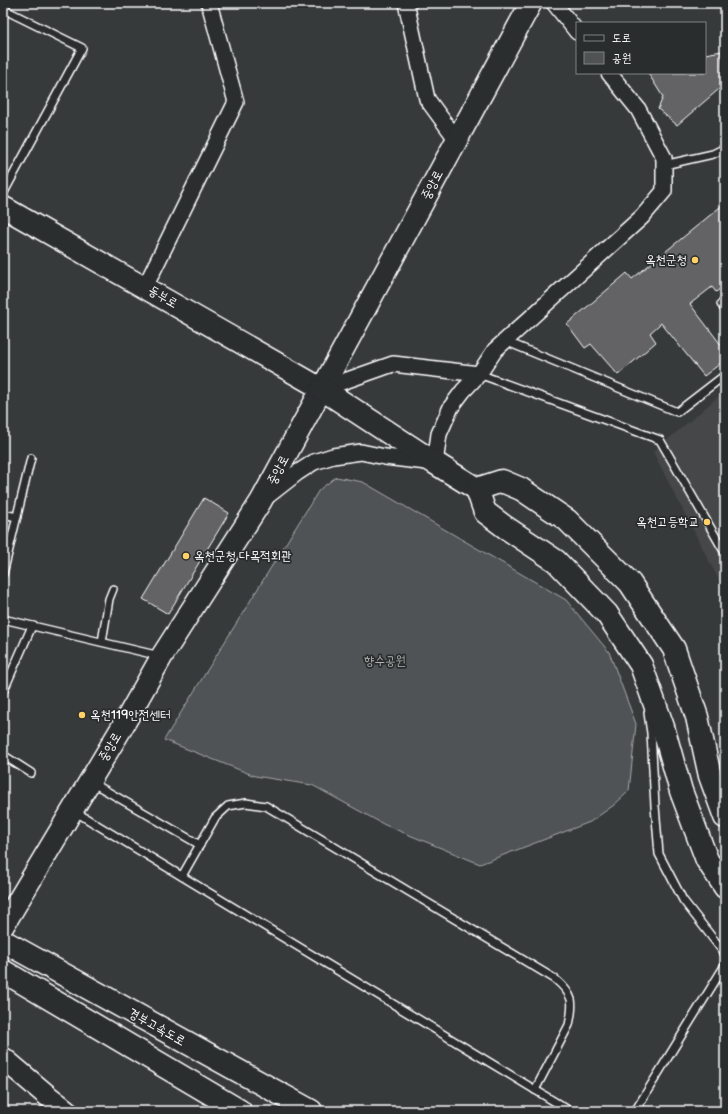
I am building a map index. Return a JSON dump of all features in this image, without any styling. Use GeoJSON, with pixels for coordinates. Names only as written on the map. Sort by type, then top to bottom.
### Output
{"type":"FeatureCollection","features":[{"type":"Feature","properties":{"kind":"highway"},"geometry":{"type":"LineString","coordinates":[[322,389],[477,489],[485,512],[504,528],[556,561],[607,614],[641,665],[663,727],[681,792],[707,860],[725,887]]}},
{"type":"Feature","properties":{"kind":"highway"},"geometry":{"type":"LineString","coordinates":[[477,489],[502,481],[521,489],[567,520],[630,583],[674,649],[697,717],[710,776],[725,817]]}},
{"type":"Feature","properties":{"kind":"highway","name":"경부고속도로"},"geometry":{"type":"LineString","coordinates":[[3,942],[311,1111]]}},
{"type":"Feature","properties":{"kind":"highway"},"geometry":{"type":"LineString","coordinates":[[10,975],[240,1111]]}},
{"type":"Feature","properties":{"kind":"main road","name":"중앙로"},"geometry":{"type":"LineString","coordinates":[[3,926],[90,781],[162,656],[261,501],[531,3]]}},
{"type":"Feature","properties":{"kind":"main road","name":"동부로"},"geometry":{"type":"LineString","coordinates":[[3,207],[322,389]]}},
{"type":"Feature","properties":{"kind":"main road"},"geometry":{"type":"LineString","coordinates":[[3,1058],[67,1111]]}},
{"type":"Feature","properties":{"kind":"street"},"geometry":{"type":"LineString","coordinates":[[145,287],[236,102],[209,3]]}},
{"type":"Feature","properties":{"kind":"street"},"geometry":{"type":"LineString","coordinates":[[406,3],[427,99],[457,140]]}},
{"type":"Feature","properties":{"kind":"street"},"geometry":{"type":"LineString","coordinates":[[554,3],[576,31]]}},
{"type":"Feature","properties":{"kind":"street"},"geometry":{"type":"LineString","coordinates":[[261,501],[297,473],[314,462],[333,456],[361,452],[384,457],[436,463],[439,434],[451,407],[463,391],[479,374],[495,350],[642,217],[664,191],[664,158],[638,110],[610,74]]}},
{"type":"Feature","properties":{"kind":"street"},"geometry":{"type":"LineString","coordinates":[[322,389],[393,364],[479,374]]}},
{"type":"Feature","properties":{"kind":"lane"},"geometry":{"type":"LineString","coordinates":[[3,9],[82,48],[3,194]]}},
{"type":"Feature","properties":{"kind":"lane"},"geometry":{"type":"LineString","coordinates":[[664,165],[713,154],[725,148]]}},
{"type":"Feature","properties":{"kind":"lane"},"geometry":{"type":"LineString","coordinates":[[725,301],[721,304],[725,310]]}},
{"type":"Feature","properties":{"kind":"lane"},"geometry":{"type":"LineString","coordinates":[[505,341],[677,412],[725,375]]}},
{"type":"Feature","properties":{"kind":"lane"},"geometry":{"type":"LineString","coordinates":[[479,374],[660,440],[725,553]]}},
{"type":"Feature","properties":{"kind":"lane"},"geometry":{"type":"LineString","coordinates":[[3,574],[31,458]]}},
{"type":"Feature","properties":{"kind":"lane"},"geometry":{"type":"LineString","coordinates":[[3,514],[17,517]]}},
{"type":"Feature","properties":{"kind":"lane"},"geometry":{"type":"LineString","coordinates":[[102,642],[109,599],[113,589]]}},
{"type":"Feature","properties":{"kind":"lane"},"geometry":{"type":"LineString","coordinates":[[3,619],[162,656]]}},
{"type":"Feature","properties":{"kind":"lane"},"geometry":{"type":"LineString","coordinates":[[3,692],[32,626]]}},
{"type":"Feature","properties":{"kind":"lane"},"geometry":{"type":"LineString","coordinates":[[641,665],[651,733],[659,854],[683,900],[725,954]]}},
{"type":"Feature","properties":{"kind":"lane"},"geometry":{"type":"LineString","coordinates":[[3,755],[31,772]]}},
{"type":"Feature","properties":{"kind":"lane"},"geometry":{"type":"LineString","coordinates":[[90,781],[200,844]]}},
{"type":"Feature","properties":{"kind":"lane"},"geometry":{"type":"LineString","coordinates":[[182,876],[216,818],[228,806],[246,803],[266,806],[556,979],[565,987],[570,995],[572,1005],[571,1016],[569,1025],[535,1090]]}},
{"type":"Feature","properties":{"kind":"lane"},"geometry":{"type":"LineString","coordinates":[[72,810],[570,1111]]}},
{"type":"Feature","properties":{"kind":"lane"},"geometry":{"type":"LineString","coordinates":[[635,1111],[725,966]]}},
{"type":"Feature","properties":{"kind":"shaded area","name":"옥천고등학교"},"geometry":{"type":"Polygon","coordinates":[[[725,391],[725,592],[653,452],[725,391]]]}},
{"type":"Feature","properties":{"kind":"green space","name":"향수공원"},"geometry":{"type":"Polygon","coordinates":[[[336,477],[363,482],[566,600],[609,652],[636,724],[629,791],[614,805],[590,822],[480,864],[385,825],[312,785],[255,776],[164,740],[319,490],[336,477]]]}},
{"type":"Feature","properties":{"kind":"building"},"geometry":{"type":"Polygon","coordinates":[[[722,51],[725,84],[677,125],[658,109],[663,97],[649,74],[706,74],[706,54],[722,51]]]}},
{"type":"Feature","properties":{"kind":"building"},"geometry":{"type":"Polygon","coordinates":[[[725,203],[725,285],[716,292],[712,287],[690,304],[725,350],[725,360],[704,376],[661,323],[650,333],[656,342],[618,375],[591,344],[585,348],[567,324],[627,273],[632,279],[725,203]]]}},
{"type":"Feature","properties":{"kind":"building","name":"옥천군청 다목적회관"},"geometry":{"type":"Polygon","coordinates":[[[204,498],[229,513],[168,614],[143,599],[204,498]]]}},
{"type":"Feature","properties":{"kind":"place","name":"옥천군청"},"geometry":{"type":"Point","coordinates":[695,260]}},
{"type":"Feature","properties":{"kind":"place","name":"옥천고등학교"},"geometry":{"type":"Point","coordinates":[707,522]}},
{"type":"Feature","properties":{"kind":"place","name":"옥천군청 다목적회관"},"geometry":{"type":"Point","coordinates":[186,556]}},
{"type":"Feature","properties":{"kind":"place","name":"옥천119안전센터"},"geometry":{"type":"Point","coordinates":[82,715]}}]}
